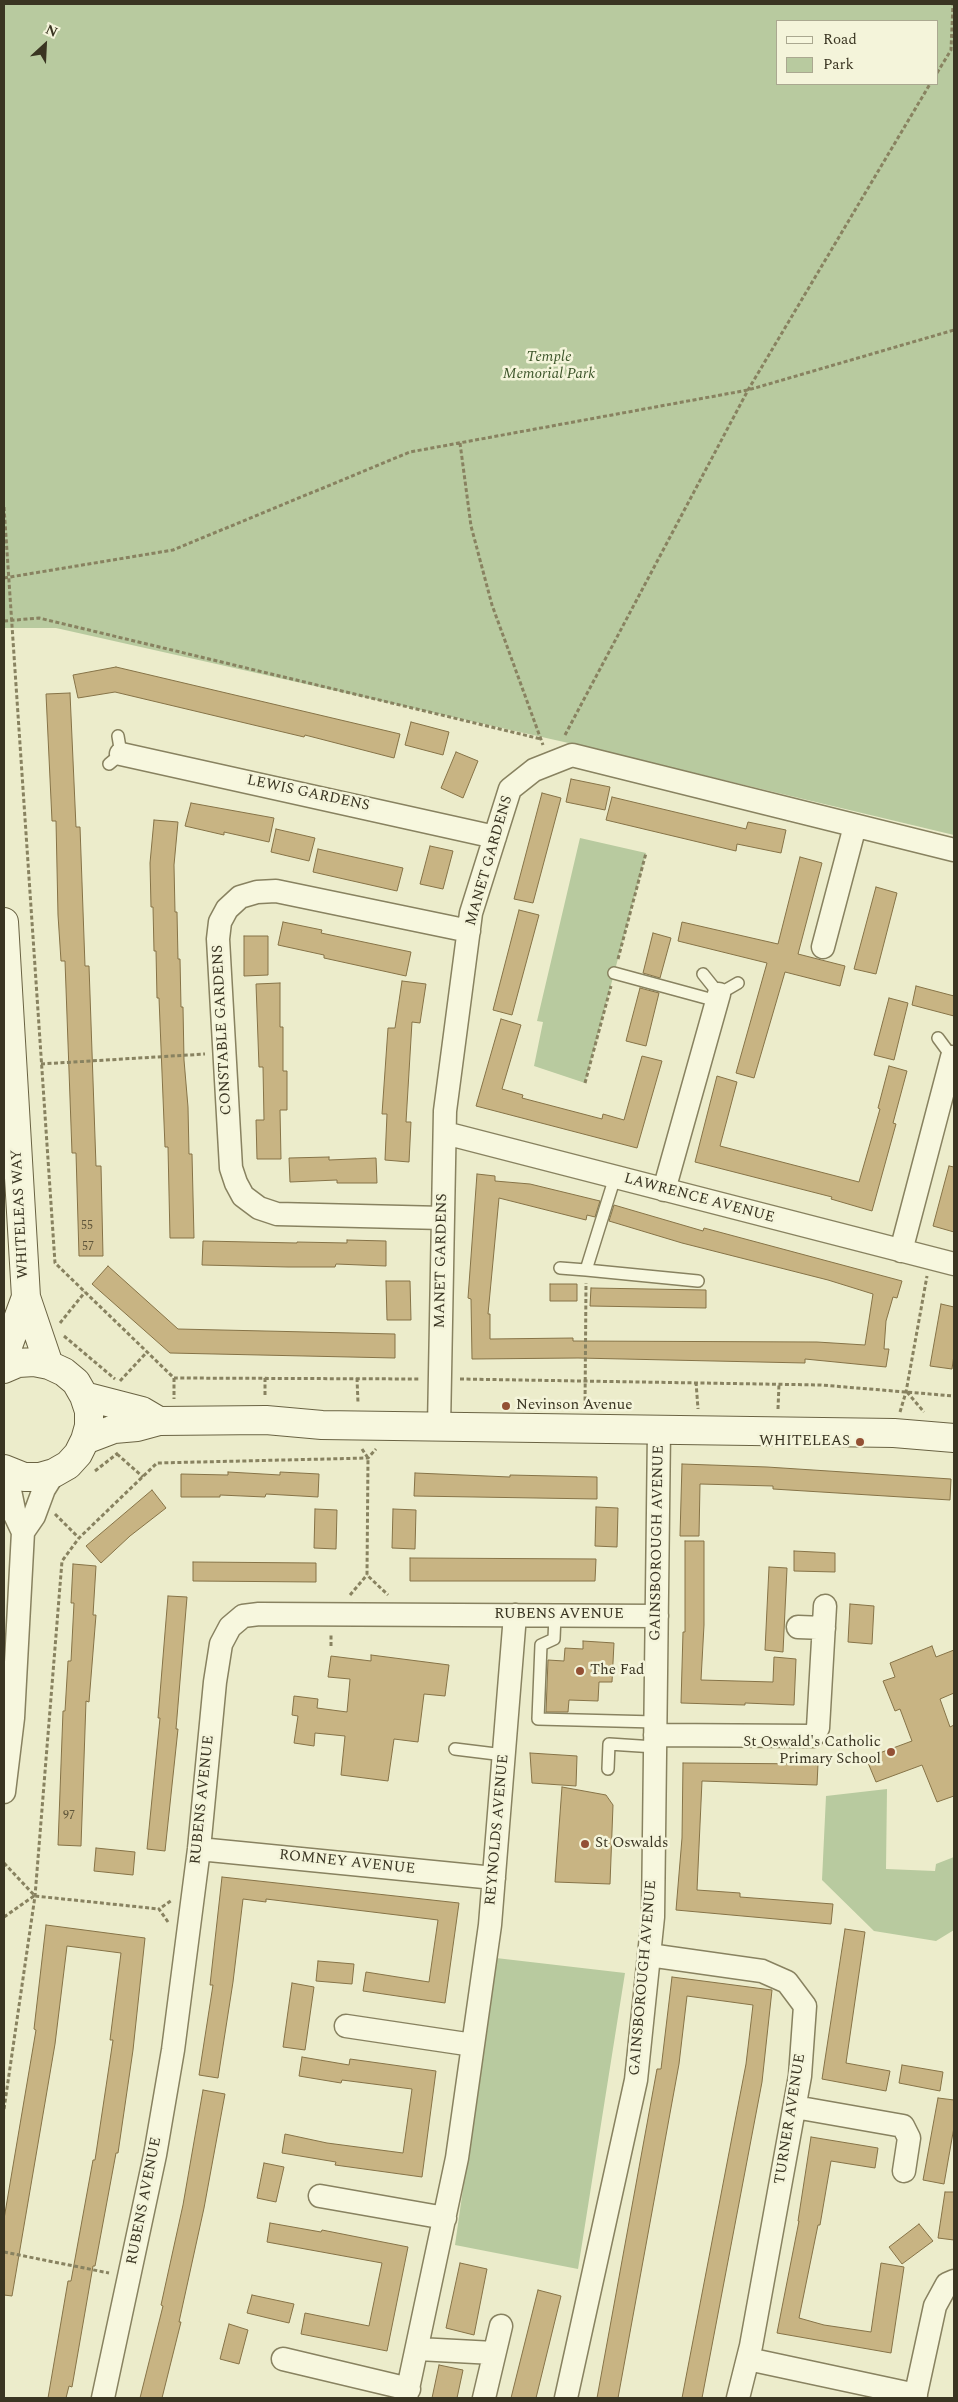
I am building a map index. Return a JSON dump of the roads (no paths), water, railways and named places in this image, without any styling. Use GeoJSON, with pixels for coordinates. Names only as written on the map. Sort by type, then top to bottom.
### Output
{"type":"FeatureCollection","features":[{"type":"Feature","properties":{"kind":"street","name":"LEWIS GARDENS"},"geometry":{"type":"LineString","coordinates":[[116,751],[495,837]]}},
{"type":"Feature","properties":{"kind":"street","name":"MANET GARDENS"},"geometry":{"type":"LineString","coordinates":[[440,1426],[445,1111],[472,913],[510,789],[534,770],[572,755],[954,850]]}},
{"type":"Feature","properties":{"kind":"street"},"geometry":{"type":"LineString","coordinates":[[823,947],[855,826]]}},
{"type":"Feature","properties":{"kind":"street","name":"CONSTABLE GARDENS"},"geometry":{"type":"LineString","coordinates":[[443,1218],[277,1214],[259,1208],[243,1196],[230,1168],[218,939],[220,922],[227,909],[240,897],[257,892],[276,890],[469,931]]}},
{"type":"Feature","properties":{"kind":"street","name":"WHITELEAS WAY"},"geometry":{"type":"LineString","coordinates":[[4,922],[12,1183],[26,1297],[49,1365]]}},
{"type":"Feature","properties":{"kind":"street"},"geometry":{"type":"LineString","coordinates":[[664,1190],[718,998]]}},
{"type":"Feature","properties":{"kind":"street"},"geometry":{"type":"LineString","coordinates":[[901,1251],[953,1056]]}},
{"type":"Feature","properties":{"kind":"street","name":"LAWRENCE AVENUE"},"geometry":{"type":"LineString","coordinates":[[445,1132],[954,1264]]}},
{"type":"Feature","properties":{"kind":"street","name":"WHITELEAS WAY"},"geometry":{"type":"LineString","coordinates":[[4,1357],[26,1297]]}},
{"type":"Feature","properties":{"kind":"street"},"geometry":{"type":"LineString","coordinates":[[4,1369],[18,1363],[34,1362],[49,1365],[64,1372],[76,1382],[84,1396],[89,1426],[86,1440],[78,1454],[68,1465],[54,1473],[40,1477],[24,1477],[5,1470]]}},
{"type":"Feature","properties":{"kind":"street"},"geometry":{"type":"LineString","coordinates":[[84,1396],[142,1411],[159,1421]]}},
{"type":"Feature","properties":{"kind":"street"},"geometry":{"type":"LineString","coordinates":[[86,1440],[114,1429],[137,1428],[159,1421],[266,1420],[343,1425],[894,1433],[954,1438]]}},
{"type":"Feature","properties":{"kind":"street","name":"GAINSBOROUGH AVENUE"},"geometry":{"type":"LineString","coordinates":[[566,2398],[636,2080],[653,1917],[659,1430]]}},
{"type":"Feature","properties":{"kind":"street"},"geometry":{"type":"LineString","coordinates":[[4,1792],[13,1718],[23,1532],[15,1515],[5,1470]]}},
{"type":"Feature","properties":{"kind":"street"},"geometry":{"type":"LineString","coordinates":[[23,1532],[34,1516],[44,1489],[54,1473]]}},
{"type":"Feature","properties":{"kind":"street"},"geometry":{"type":"LineString","coordinates":[[655,1735],[813,1736],[818,1728],[825,1606]]}},
{"type":"Feature","properties":{"kind":"street","name":"RUBENS AVENUE"},"geometry":{"type":"LineString","coordinates":[[103,2398],[155,2154],[173,2050],[199,1849],[215,1682],[221,1644],[230,1627],[243,1616],[259,1614],[657,1616]]}},
{"type":"Feature","properties":{"kind":"street","name":"REYNOLDS AVENUE"},"geometry":{"type":"LineString","coordinates":[[283,2359],[407,2394],[457,2158],[474,2045],[490,1925],[515,1615]]}},
{"type":"Feature","properties":{"kind":"street"},"geometry":{"type":"LineString","coordinates":[[798,1627],[824,1628]]}},
{"type":"Feature","properties":{"kind":"street","name":"ROMNEY AVENUE"},"geometry":{"type":"LineString","coordinates":[[199,1849],[494,1878]]}},
{"type":"Feature","properties":{"kind":"street","name":"TURNER AVENUE"},"geometry":{"type":"LineString","coordinates":[[649,1955],[762,1971],[787,1982],[804,2006],[800,2076],[748,2359],[738,2398]]}},
{"type":"Feature","properties":{"kind":"street"},"geometry":{"type":"LineString","coordinates":[[346,2026],[474,2045]]}},
{"type":"Feature","properties":{"kind":"street"},"geometry":{"type":"LineString","coordinates":[[794,2108],[909,2118],[909,2138],[904,2171]]}},
{"type":"Feature","properties":{"kind":"street"},"geometry":{"type":"LineString","coordinates":[[320,2196],[445,2218]]}},
{"type":"Feature","properties":{"kind":"street"},"geometry":{"type":"LineString","coordinates":[[748,2359],[916,2397],[935,2306],[947,2284],[954,2281]]}},
{"type":"Feature","properties":{"kind":"street"},"geometry":{"type":"LineString","coordinates":[[484,2398],[501,2326]]}},
{"type":"Feature","properties":{"kind":"street"},"geometry":{"type":"LineString","coordinates":[[418,2349],[494,2353]]}},
{"type":"Feature","properties":{"kind":"lane"},"geometry":{"type":"LineString","coordinates":[[614,973],[718,998]]}},
{"type":"Feature","properties":{"kind":"lane"},"geometry":{"type":"LineString","coordinates":[[703,974],[718,998]]}},
{"type":"Feature","properties":{"kind":"lane"},"geometry":{"type":"LineString","coordinates":[[718,998],[738,983]]}},
{"type":"Feature","properties":{"kind":"lane"},"geometry":{"type":"LineString","coordinates":[[938,1038],[953,1056]]}},
{"type":"Feature","properties":{"kind":"lane"},"geometry":{"type":"LineString","coordinates":[[586,1270],[615,1177]]}},
{"type":"Feature","properties":{"kind":"lane"},"geometry":{"type":"LineString","coordinates":[[560,1268],[698,1281]]}},
{"type":"Feature","properties":{"kind":"lane"},"geometry":{"type":"LineString","coordinates":[[555,1615],[554,1639],[541,1645],[538,1719],[655,1735]]}},
{"type":"Feature","properties":{"kind":"lane"},"geometry":{"type":"LineString","coordinates":[[608,1769],[609,1744],[655,1735]]}},
{"type":"Feature","properties":{"kind":"lane"},"geometry":{"type":"LineString","coordinates":[[455,1749],[504,1755]]}},
{"type":"Feature","properties":{"kind":"place","name":"Nevinson Avenue"},"geometry":{"type":"Point","coordinates":[506,1406]}},
{"type":"Feature","properties":{"kind":"place","name":"WHITELEAS"},"geometry":{"type":"Point","coordinates":[860,1442]}},
{"type":"Feature","properties":{"kind":"place","name":"The Fad"},"geometry":{"type":"Point","coordinates":[580,1671]}},
{"type":"Feature","properties":{"kind":"place","name":"St Oswald's Catholic Primary School"},"geometry":{"type":"Point","coordinates":[891,1752]}},
{"type":"Feature","properties":{"kind":"place","name":"St Oswalds"},"geometry":{"type":"Point","coordinates":[585,1844]}},
{"type":"Feature","properties":{"kind":"park label","name":"Temple Memorial Park"},"geometry":{"type":"Point","coordinates":[549,366]}}]}
